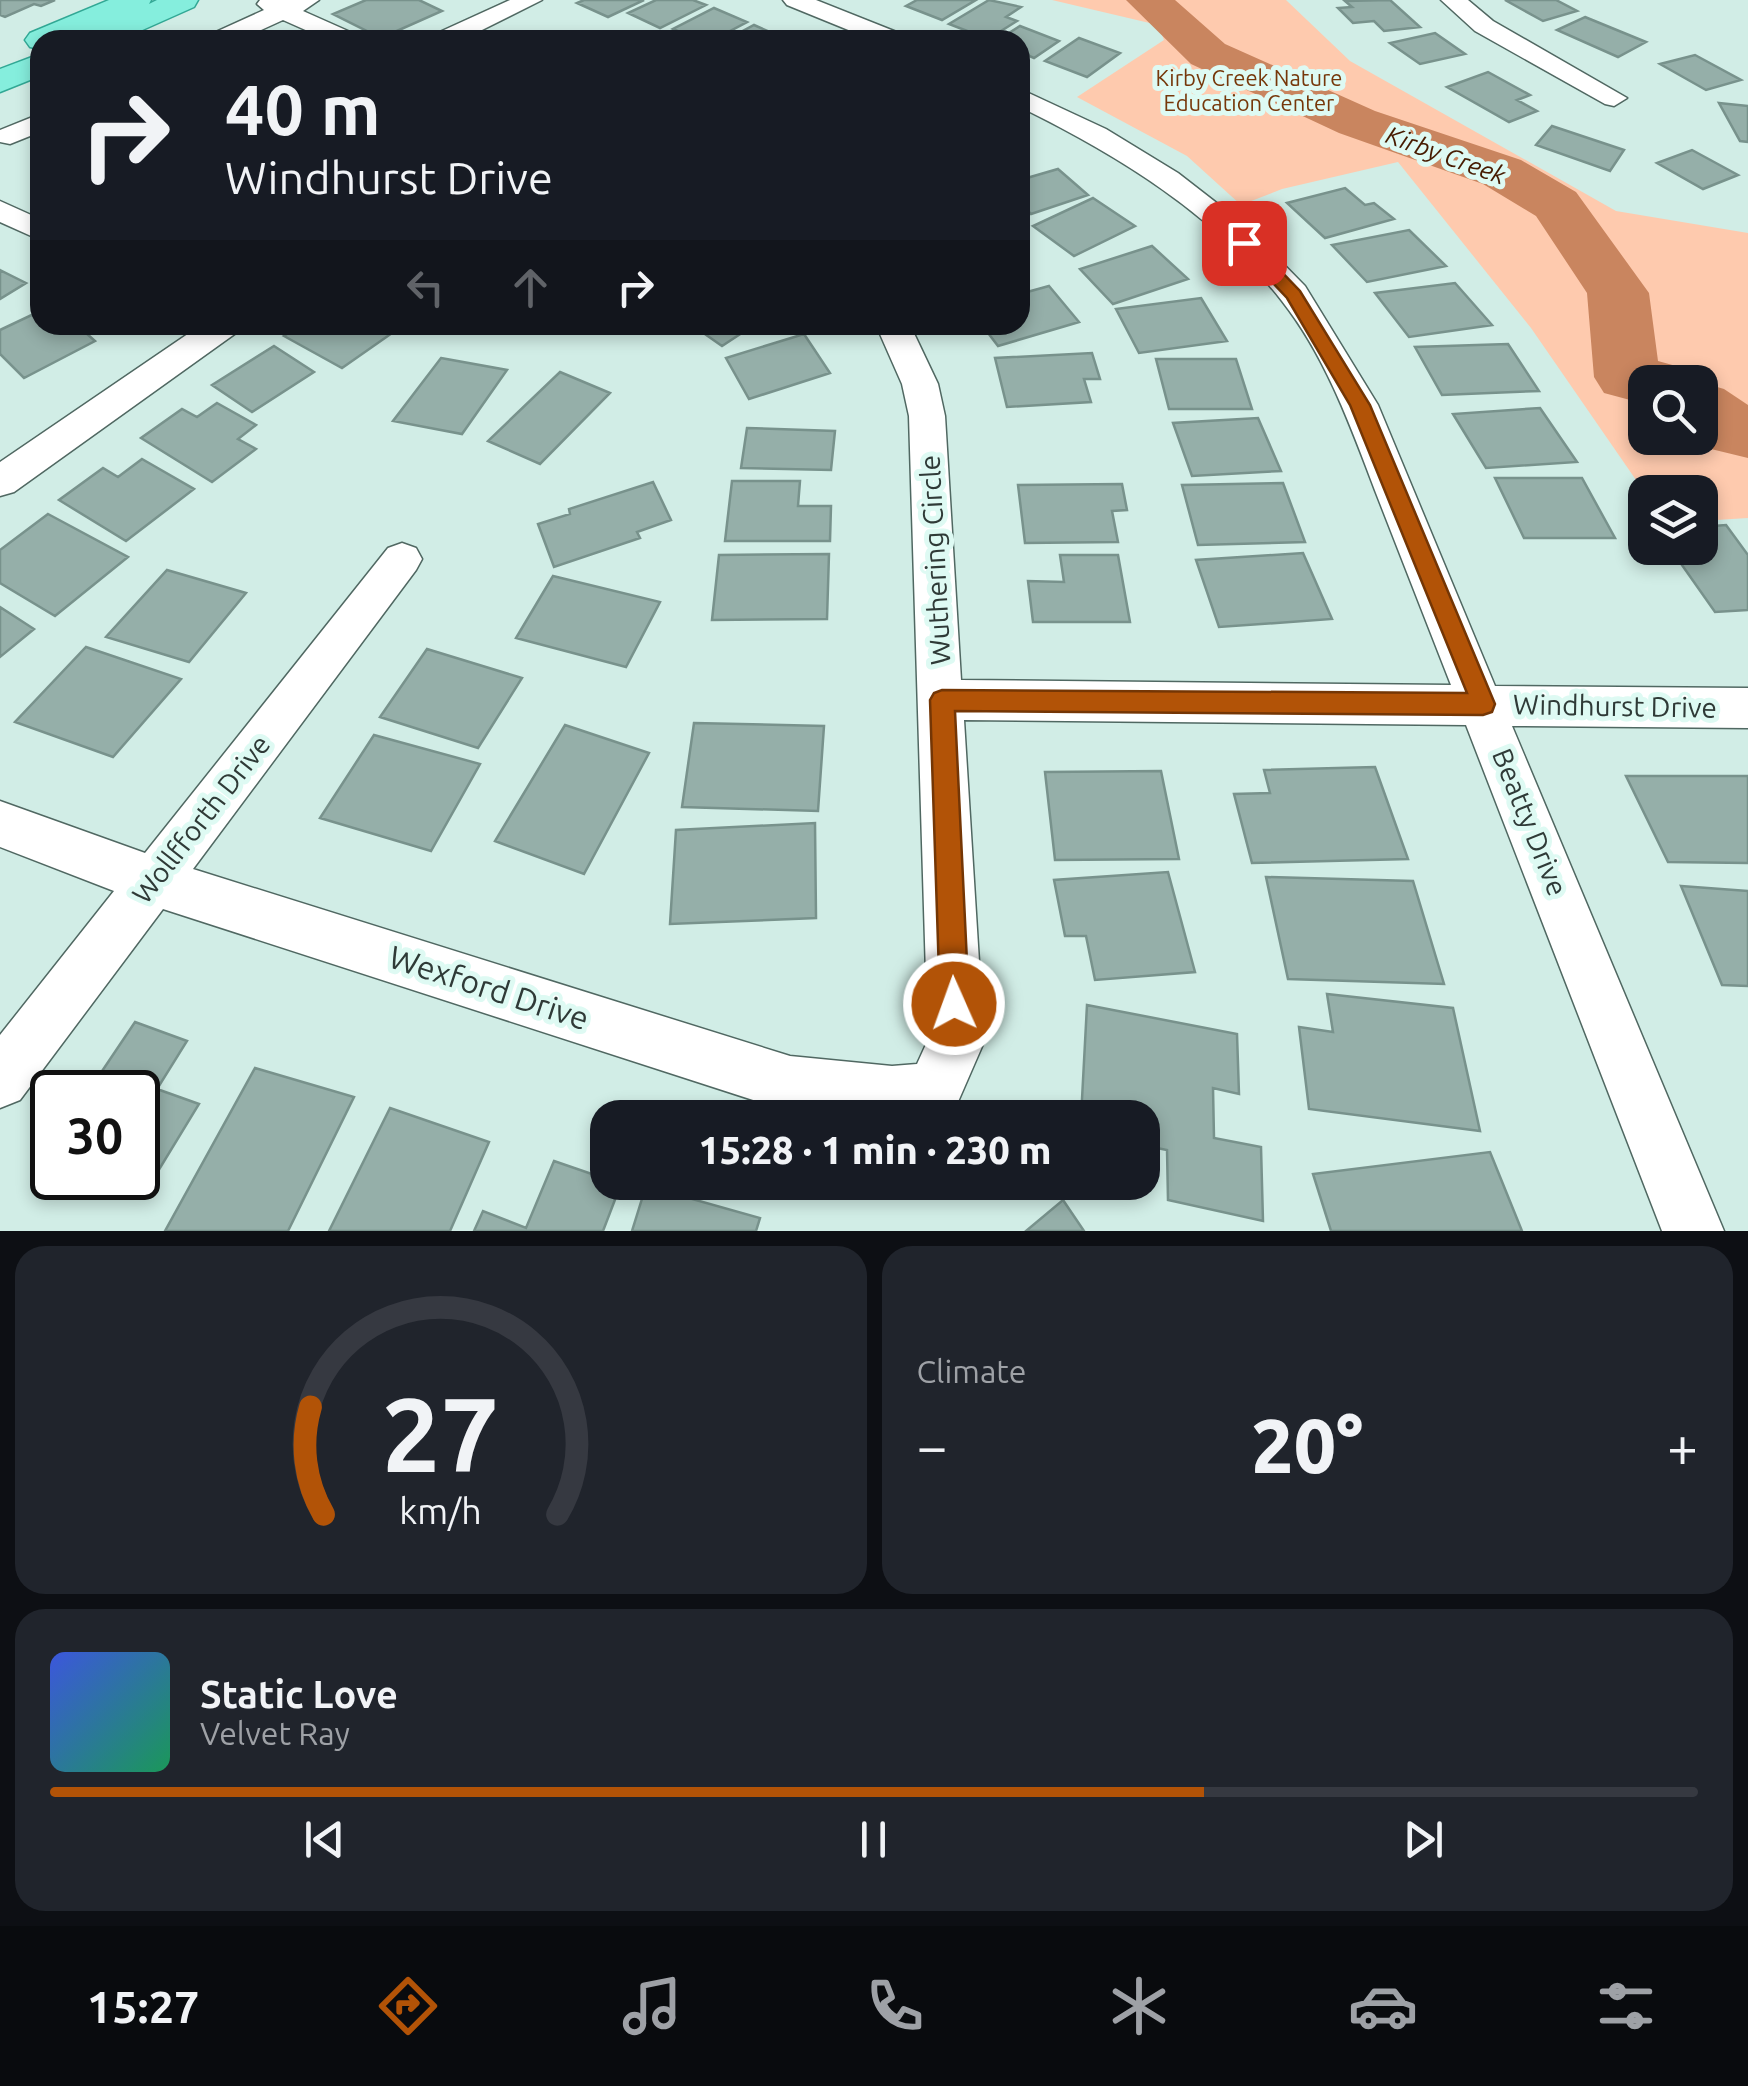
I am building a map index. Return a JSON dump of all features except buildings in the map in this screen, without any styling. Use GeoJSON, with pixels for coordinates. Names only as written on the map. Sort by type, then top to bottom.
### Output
{"type":"FeatureCollection","features":[{"type":"Feature","properties":{"kind":"main road"},"geometry":{"type":"LineString","coordinates":[[65,30],[136,0]]}},
{"type":"Feature","properties":{"kind":"main road"},"geometry":{"type":"LineString","coordinates":[[116,30],[184,0]]}},
{"type":"Feature","properties":{"kind":"main road"},"geometry":{"type":"LineString","coordinates":[[0,58],[30,45]]}},
{"type":"Feature","properties":{"kind":"main road"},"geometry":{"type":"LineString","coordinates":[[0,82],[30,68]]}},
{"type":"Feature","properties":{"kind":"street"},"geometry":{"type":"LineString","coordinates":[[233,30],[270,5],[307,0]]}},
{"type":"Feature","properties":{"kind":"street"},"geometry":{"type":"LineString","coordinates":[[464,30],[530,0]]}},
{"type":"Feature","properties":{"kind":"street"},"geometry":{"type":"LineString","coordinates":[[795,0],[870,30]]}},
{"type":"Feature","properties":{"kind":"street"},"geometry":{"type":"LineString","coordinates":[[1453,0],[1484,26],[1614,98]]}},
{"type":"Feature","properties":{"kind":"street"},"geometry":{"type":"LineString","coordinates":[[270,5],[326,30]]}},
{"type":"Feature","properties":{"kind":"street","name":"Beatty Drive"},"geometry":{"type":"LineString","coordinates":[[1030,101],[1122,148],[1198,198],[1294,294],[1360,405],[1693,1231]]}},
{"type":"Feature","properties":{"kind":"street"},"geometry":{"type":"LineString","coordinates":[[10,136],[30,127]]}},
{"type":"Feature","properties":{"kind":"street"},"geometry":{"type":"LineString","coordinates":[[0,210],[30,226]]}},
{"type":"Feature","properties":{"kind":"street"},"geometry":{"type":"LineString","coordinates":[[0,482],[208,335]]}},
{"type":"Feature","properties":{"kind":"street","name":"Wuthering Circle"},"geometry":{"type":"LineString","coordinates":[[898,335],[920,384],[926,416],[956,1042]]}},
{"type":"Feature","properties":{"kind":"street","name":"Wollfforth Drive"},"geometry":{"type":"LineString","coordinates":[[0,1080],[402,559]]}},
{"type":"Feature","properties":{"kind":"street","name":"Windhurst Drive"},"geometry":{"type":"LineString","coordinates":[[942,700],[1748,708]]}},
{"type":"Feature","properties":{"kind":"street","name":"Wexford Drive"},"geometry":{"type":"LineString","coordinates":[[0,824],[153,881],[790,1084],[892,1095],[934,1092],[956,1042]]}},
{"type":"Feature","properties":{"kind":"green space","name":"Kirby Creek Nature Education Center"},"geometry":{"type":"Polygon","coordinates":[[[1052,0],[1286,0],[1350,61],[1616,211],[1748,233],[1748,518],[1718,520],[1718,475],[1633,475],[1531,328],[1398,162],[1282,189],[1241,205],[1187,156],[1077,97],[1164,40],[1158,25],[1052,0]]]}},
{"type":"Feature","properties":{"kind":"waterway","name":"Kirby Creek"},"geometry":{"type":"LineString","coordinates":[[1148,0],[1208,54],[1357,122],[1502,172],[1556,204],[1618,293],[1628,377]]}},
{"type":"Feature","properties":{"kind":"waterway","name":"Kirby Creek"},"geometry":{"type":"LineString","coordinates":[[1718,418],[1736,431],[1748,433]]}},
{"type":"Feature","properties":{"kind":"route"},"geometry":{"type":"LineString","coordinates":[[954,1004],[942,700],[1483,704],[1360,405],[1294,294],[1244,243]]}}]}
